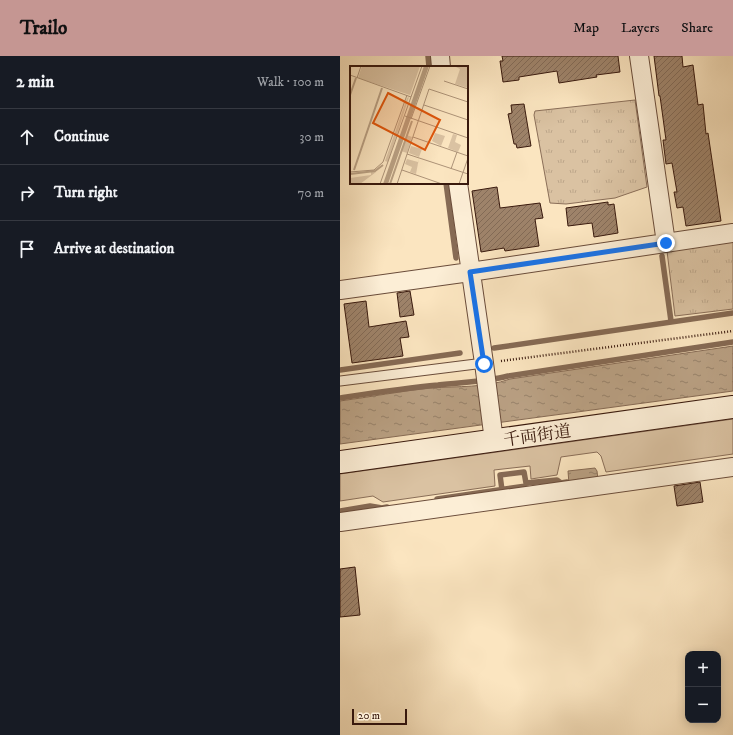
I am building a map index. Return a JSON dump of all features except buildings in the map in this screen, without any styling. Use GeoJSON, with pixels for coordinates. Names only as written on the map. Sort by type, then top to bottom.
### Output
{"type":"FeatureCollection","features":[{"type":"Feature","properties":{"kind":"street"},"geometry":{"type":"LineString","coordinates":[[440,56],[441,66]]}},
{"type":"Feature","properties":{"kind":"street"},"geometry":{"type":"LineString","coordinates":[[639,56],[666,243]]}},
{"type":"Feature","properties":{"kind":"street"},"geometry":{"type":"LineString","coordinates":[[458,184],[493,434]]}},
{"type":"Feature","properties":{"kind":"street"},"geometry":{"type":"LineString","coordinates":[[340,290],[733,233]]}},
{"type":"Feature","properties":{"kind":"street","name":"千両街道"},"geometry":{"type":"LineString","coordinates":[[340,462],[493,434],[733,407]]}},
{"type":"Feature","properties":{"kind":"street"},"geometry":{"type":"LineString","coordinates":[[340,522],[733,467]]}},
{"type":"Feature","properties":{"kind":"lane"},"geometry":{"type":"LineString","coordinates":[[340,381],[485,368]]}},
{"type":"Feature","properties":{"kind":"path"},"geometry":{"type":"LineString","coordinates":[[485,368],[733,331]]}},
{"type":"Feature","properties":{"kind":"green space"},"geometry":{"type":"Polygon","coordinates":[[[635,100],[647,187],[615,198],[566,204],[550,203],[534,115],[535,111],[635,100]]]}},
{"type":"Feature","properties":{"kind":"green space"},"geometry":{"type":"Polygon","coordinates":[[[733,241],[733,309],[675,316],[667,251],[733,241]]]}},
{"type":"Feature","properties":{"kind":"green space"},"geometry":{"type":"Polygon","coordinates":[[[733,419],[733,454],[606,472],[601,456],[597,452],[561,457],[557,475],[531,479],[530,466],[494,470],[495,486],[383,502],[373,496],[340,501],[340,474],[733,419]]]}},
{"type":"Feature","properties":{"kind":"water"},"geometry":{"type":"Polygon","coordinates":[[[733,346],[733,391],[340,444],[340,401],[420,389],[491,384],[510,379],[733,346]]]}},
{"type":"Feature","properties":{"kind":"water"},"geometry":{"type":"Polygon","coordinates":[[[595,468],[597,471],[598,480],[569,484],[568,471],[595,468]]]}},
{"type":"Feature","properties":{"kind":"waterway"},"geometry":{"type":"LineString","coordinates":[[428,56],[429,66]]}},
{"type":"Feature","properties":{"kind":"waterway"},"geometry":{"type":"LineString","coordinates":[[446,184],[456,258]]}},
{"type":"Feature","properties":{"kind":"waterway"},"geometry":{"type":"LineString","coordinates":[[662,256],[671,321]]}},
{"type":"Feature","properties":{"kind":"waterway"},"geometry":{"type":"LineString","coordinates":[[494,348],[733,313]]}},
{"type":"Feature","properties":{"kind":"waterway"},"geometry":{"type":"LineString","coordinates":[[340,398],[413,388],[491,380],[508,376],[733,342]]}},
{"type":"Feature","properties":{"kind":"waterway"},"geometry":{"type":"LineString","coordinates":[[340,370],[460,353]]}},
{"type":"Feature","properties":{"kind":"waterway"},"geometry":{"type":"LineString","coordinates":[[502,490],[500,475],[524,472],[526,483]]}},
{"type":"Feature","properties":{"kind":"waterway"},"geometry":{"type":"LineString","coordinates":[[437,499],[526,486],[526,483],[557,480],[561,483],[567,482]]}},
{"type":"Feature","properties":{"kind":"waterway"},"geometry":{"type":"LineString","coordinates":[[340,511],[370,506],[382,508],[387,507]]}},
{"type":"Feature","properties":{"kind":"route"},"geometry":{"type":"LineString","coordinates":[[484,364],[470,272],[666,243]]}}]}
